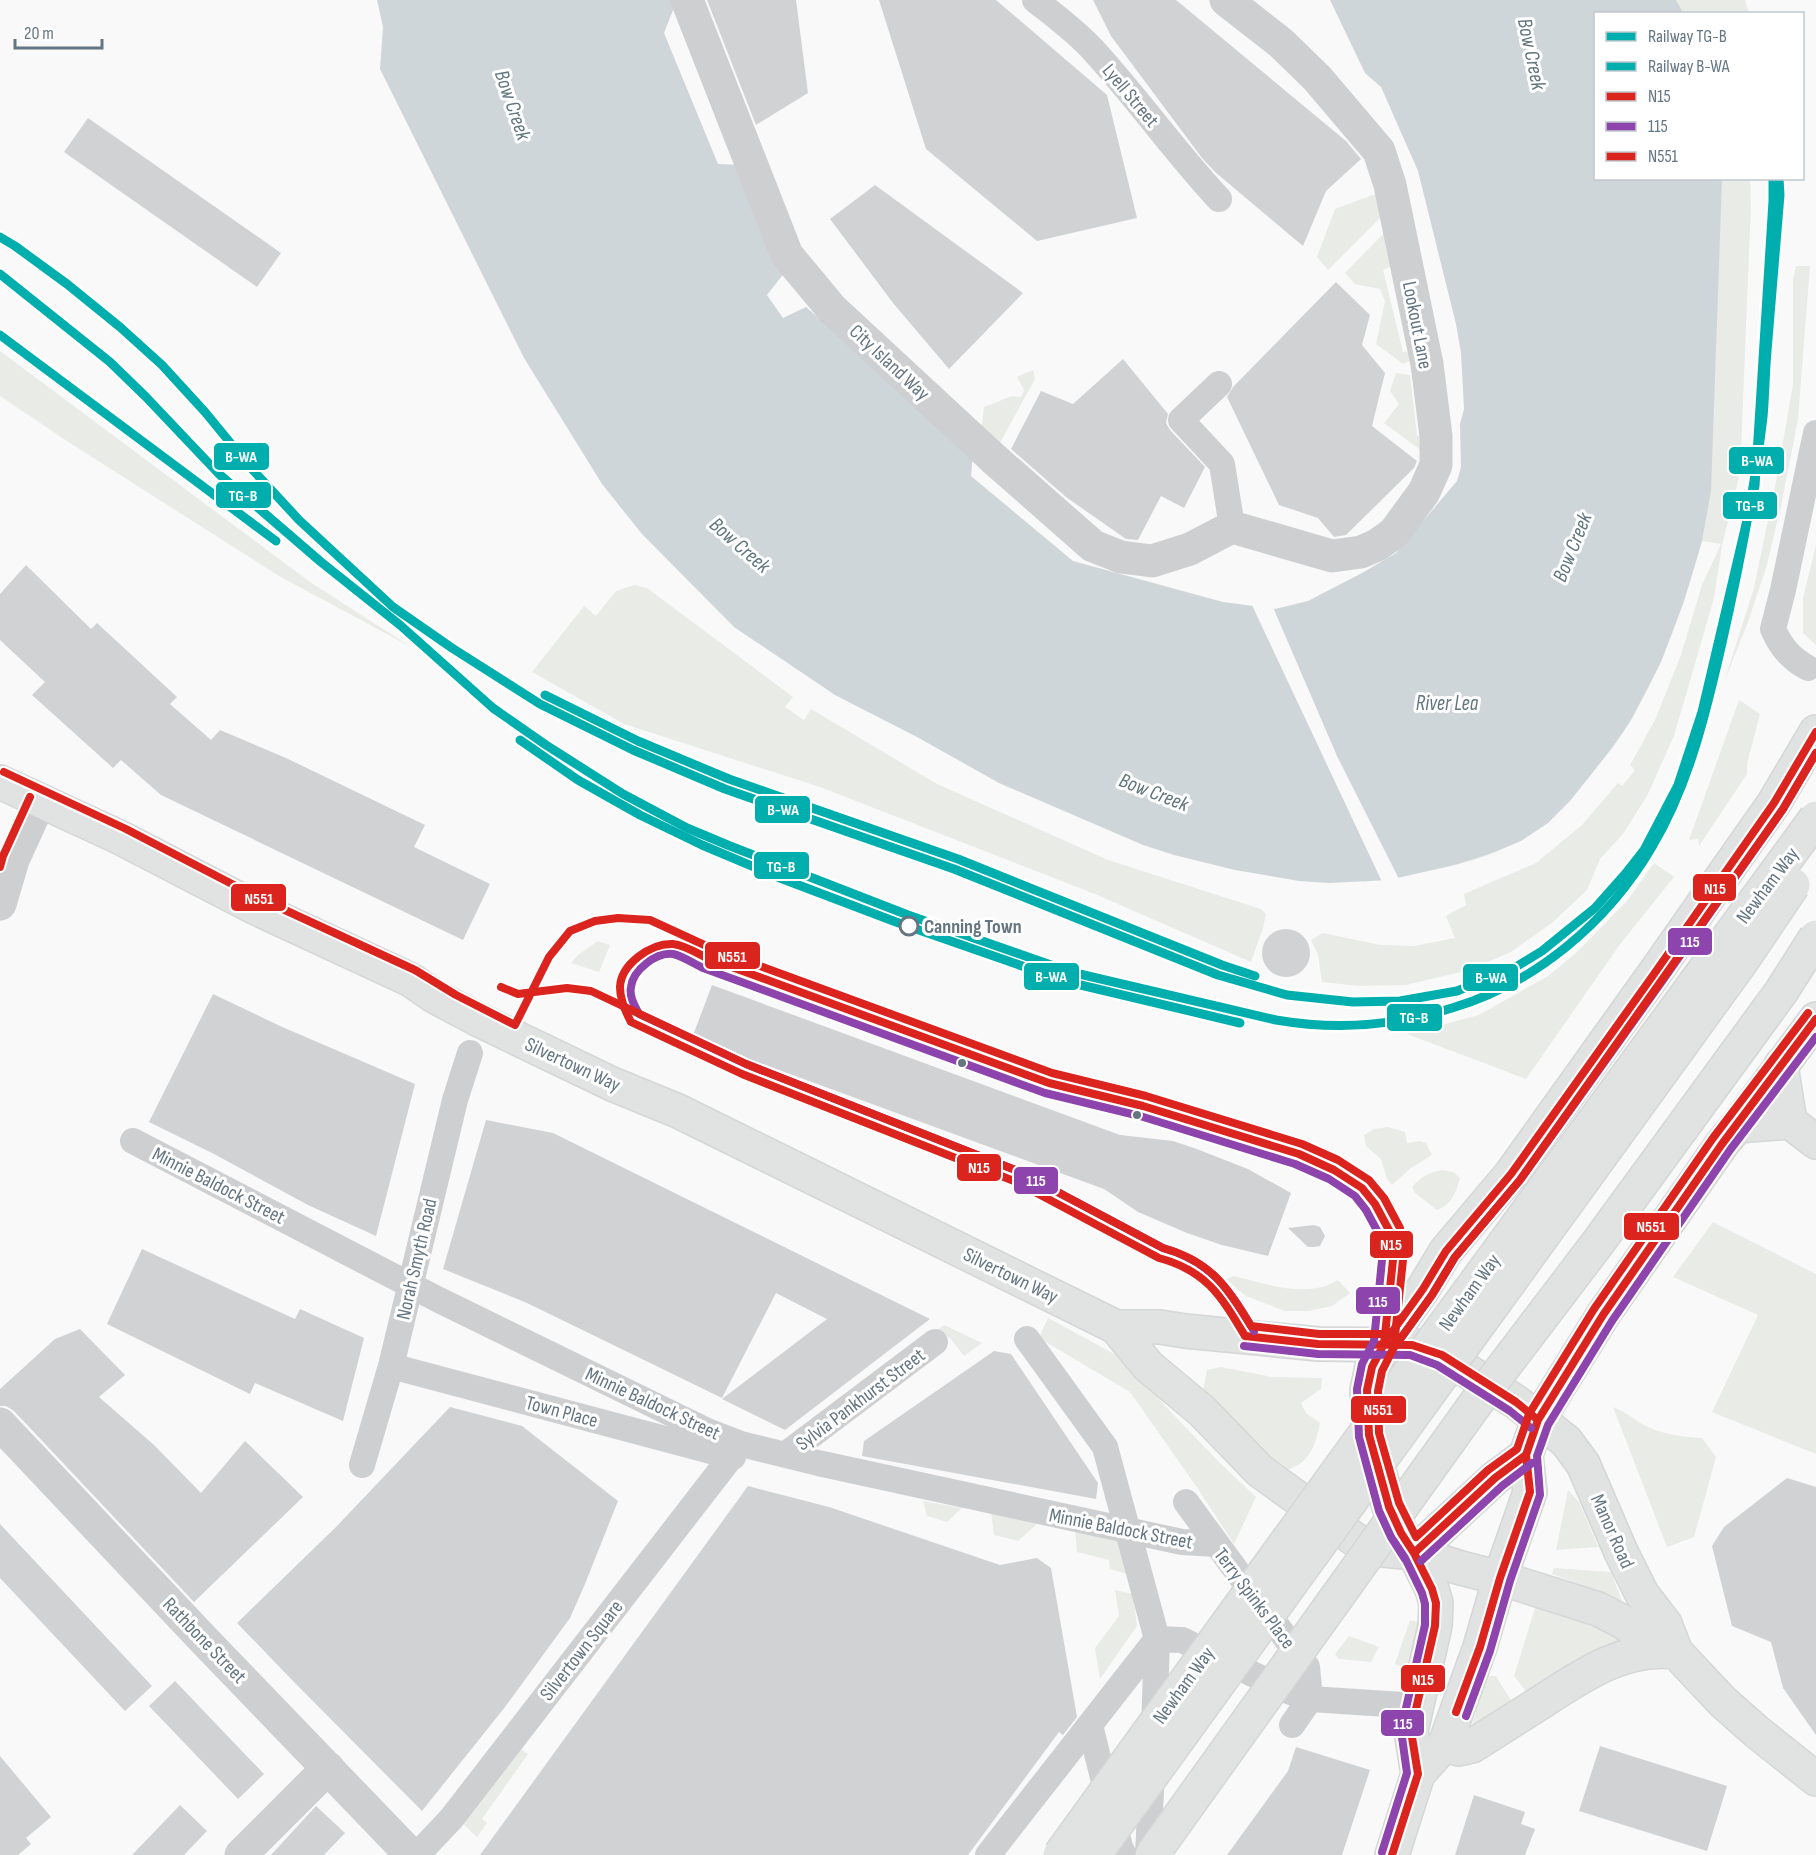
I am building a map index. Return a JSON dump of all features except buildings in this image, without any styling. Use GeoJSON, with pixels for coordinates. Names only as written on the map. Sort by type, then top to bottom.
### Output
{"type":"FeatureCollection","features":[{"type":"Feature","properties":{"kind":"main road"},"geometry":{"type":"LineString","coordinates":[[1418,1774],[1411,1731],[1435,1626],[1436,1603],[1432,1589],[1389,1507],[1369,1435],[1367,1390],[1372,1367],[1384,1344],[1423,1289],[1446,1251],[1510,1174],[1774,803],[1816,732]]}},
{"type":"Feature","properties":{"kind":"main road","name":"Silvertown Way"},"geometry":{"type":"LineString","coordinates":[[0,782],[122,838],[256,908],[411,980],[434,996],[477,1019],[612,1084],[678,1111],[1116,1328],[1148,1366],[1202,1411],[1260,1471],[1358,1540],[1383,1550],[1414,1553]]}},
{"type":"Feature","properties":{"kind":"main road","name":"Newham Way"},"geometry":{"type":"LineString","coordinates":[[1060,1855],[1816,818]]}},
{"type":"Feature","properties":{"kind":"main road","name":"Newham Way"},"geometry":{"type":"LineString","coordinates":[[1118,1853],[1741,962],[1810,860],[1816,846]]}},
{"type":"Feature","properties":{"kind":"main road","name":"Newham Way"},"geometry":{"type":"LineString","coordinates":[[1118,1853],[1757,974],[1816,887]]}},
{"type":"Feature","properties":{"kind":"main road"},"geometry":{"type":"LineString","coordinates":[[1150,1855],[1476,1403],[1597,1244],[1766,1012],[1816,937]]}},
{"type":"Feature","properties":{"kind":"main road"},"geometry":{"type":"LineString","coordinates":[[1392,1855],[1418,1774],[1445,1744],[1480,1647],[1500,1578],[1530,1492],[1526,1455],[1538,1420],[1603,1315],[1722,1144],[1816,1019]]}},
{"type":"Feature","properties":{"kind":"main road"},"geometry":{"type":"LineString","coordinates":[[1781,1065],[1790,1122]]}},
{"type":"Feature","properties":{"kind":"main road"},"geometry":{"type":"LineString","coordinates":[[1737,1126],[1790,1122],[1816,1142]]}},
{"type":"Feature","properties":{"kind":"main road","name":"Silvertown Way"},"geometry":{"type":"LineString","coordinates":[[1116,1328],[1160,1327],[1318,1344],[1412,1345],[1442,1355],[1516,1402],[1538,1420]]}},
{"type":"Feature","properties":{"kind":"main road","name":"Manor Road"},"geometry":{"type":"LineString","coordinates":[[1538,1420],[1566,1441],[1583,1464],[1631,1573],[1642,1594],[1665,1624],[1668,1651]]}},
{"type":"Feature","properties":{"kind":"main road"},"geometry":{"type":"LineString","coordinates":[[1414,1553],[1495,1478],[1526,1455]]}},
{"type":"Feature","properties":{"kind":"main road","name":"Manor Road"},"geometry":{"type":"LineString","coordinates":[[1414,1553],[1553,1593],[1598,1609],[1625,1623],[1668,1651],[1757,1732],[1816,1779]]}},
{"type":"Feature","properties":{"kind":"main road"},"geometry":{"type":"LineString","coordinates":[[1445,1744],[1459,1749],[1472,1746],[1569,1684],[1612,1660],[1625,1656],[1668,1651]]}},
{"type":"Feature","properties":{"kind":"street","name":"City Island Way"},"geometry":{"type":"LineString","coordinates":[[687,0],[787,255],[832,309],[994,459],[1094,546],[1121,557],[1152,561],[1190,549],[1232,527]]}},
{"type":"Feature","properties":{"kind":"street","name":"Lyell Street"},"geometry":{"type":"LineString","coordinates":[[1035,0],[1093,50],[1219,199]]}},
{"type":"Feature","properties":{"kind":"street","name":"Lookout Lane"},"geometry":{"type":"LineString","coordinates":[[1226,0],[1281,44],[1317,78],[1379,151],[1390,185],[1427,364],[1436,436],[1436,465],[1424,492],[1394,533],[1377,545],[1361,552],[1332,556],[1232,527]]}},
{"type":"Feature","properties":{"kind":"street"},"geometry":{"type":"LineString","coordinates":[[1219,384],[1181,420],[1222,464],[1232,527]]}},
{"type":"Feature","properties":{"kind":"street"},"geometry":{"type":"LineString","coordinates":[[1808,668],[1793,659],[1780,645],[1773,629],[1816,433]]}},
{"type":"Feature","properties":{"kind":"street"},"geometry":{"type":"LineString","coordinates":[[0,904],[13,860],[40,801]]}},
{"type":"Feature","properties":{"kind":"street","name":"Norah Smyth Road"},"geometry":{"type":"LineString","coordinates":[[362,1465],[391,1366],[455,1100],[470,1053]]}},
{"type":"Feature","properties":{"kind":"street","name":"Minnie Baldock Street"},"geometry":{"type":"LineString","coordinates":[[133,1141],[410,1285],[705,1430],[737,1450],[785,1455],[1182,1542],[1216,1544]]}},
{"type":"Feature","properties":{"kind":"street"},"geometry":{"type":"LineString","coordinates":[[1027,1339],[1105,1447],[1157,1640],[1150,1855]]}},
{"type":"Feature","properties":{"kind":"street","name":"Sylvia Pankhurst Street"},"geometry":{"type":"LineString","coordinates":[[785,1455],[935,1342]]}},
{"type":"Feature","properties":{"kind":"street","name":"Town Place"},"geometry":{"type":"LineString","coordinates":[[391,1366],[737,1450]]}},
{"type":"Feature","properties":{"kind":"street","name":"Rathbone Street"},"geometry":{"type":"LineString","coordinates":[[0,1424],[201,1638],[411,1855]]}},
{"type":"Feature","properties":{"kind":"street","name":"Silvertown Square"},"geometry":{"type":"LineString","coordinates":[[417,1855],[452,1819],[737,1450]]}},
{"type":"Feature","properties":{"kind":"street","name":"Terry Spinks Place"},"geometry":{"type":"LineString","coordinates":[[1186,1502],[1307,1667],[1310,1699]]}},
{"type":"Feature","properties":{"kind":"street"},"geometry":{"type":"LineString","coordinates":[[1157,1640],[1182,1640],[1288,1691],[1310,1699],[1403,1705]]}},
{"type":"Feature","properties":{"kind":"street"},"geometry":{"type":"LineString","coordinates":[[988,1855],[1157,1640]]}},
{"type":"Feature","properties":{"kind":"street"},"geometry":{"type":"LineString","coordinates":[[1292,1725],[1310,1699]]}},
{"type":"Feature","properties":{"kind":"street"},"geometry":{"type":"LineString","coordinates":[[1090,1725],[1118,1853]]}},
{"type":"Feature","properties":{"kind":"street"},"geometry":{"type":"LineString","coordinates":[[241,1855],[328,1768]]}},
{"type":"Feature","properties":{"kind":"shaded area"},"geometry":{"type":"Polygon","coordinates":[[[1637,0],[1745,0],[1749,12],[1645,12],[1637,0]]]}},
{"type":"Feature","properties":{"kind":"shaded area"},"geometry":{"type":"Polygon","coordinates":[[[1667,180],[1750,180],[1751,205],[1740,473],[1722,545],[1714,598],[1674,736],[1647,796],[1623,834],[1600,859],[1587,890],[1553,922],[1511,952],[1469,970],[1406,985],[1359,986],[1322,982],[1318,955],[1311,940],[1323,933],[1380,945],[1414,946],[1455,938],[1446,916],[1466,905],[1464,894],[1536,863],[1582,825],[1618,783],[1622,786],[1635,770],[1630,765],[1655,720],[1681,655],[1702,585],[1721,544],[1702,541],[1689,587],[1672,633],[1643,700],[1609,752],[1556,814],[1521,840],[1484,856],[1444,868],[1363,882],[1667,180]]]}},
{"type":"Feature","properties":{"kind":"shaded area"},"geometry":{"type":"Polygon","coordinates":[[[1381,192],[1386,212],[1328,270],[1317,257],[1335,209],[1381,192]]]}},
{"type":"Feature","properties":{"kind":"shaded area"},"geometry":{"type":"Polygon","coordinates":[[[1388,229],[1397,264],[1383,270],[1403,352],[1417,350],[1419,356],[1403,364],[1376,344],[1385,301],[1380,289],[1355,284],[1345,273],[1388,229]]]}},
{"type":"Feature","properties":{"kind":"shaded area"},"geometry":{"type":"Polygon","coordinates":[[[1796,266],[1810,266],[1798,419],[1766,568],[1747,625],[1724,682],[1754,588],[1778,472],[1793,384],[1793,280],[1796,266]]]}},
{"type":"Feature","properties":{"kind":"shaded area"},"geometry":{"type":"Polygon","coordinates":[[[0,351],[310,582],[411,647],[279,576],[0,396],[0,351]]]}},
{"type":"Feature","properties":{"kind":"shaded area"},"geometry":{"type":"Polygon","coordinates":[[[1033,370],[1035,379],[996,450],[980,439],[984,407],[1012,396],[1021,397],[1024,390],[1017,377],[1033,370]]]}},
{"type":"Feature","properties":{"kind":"shaded area"},"geometry":{"type":"Polygon","coordinates":[[[1396,373],[1410,375],[1417,436],[1430,435],[1430,457],[1384,423],[1399,404],[1390,391],[1396,373]]]}},
{"type":"Feature","properties":{"kind":"shaded area"},"geometry":{"type":"Polygon","coordinates":[[[1816,545],[1816,645],[1803,633],[1803,598],[1816,545]]]}},
{"type":"Feature","properties":{"kind":"shaded area"},"geometry":{"type":"Polygon","coordinates":[[[634,585],[647,588],[793,697],[785,707],[804,720],[811,709],[937,784],[1108,860],[1261,909],[1266,914],[1251,962],[1095,894],[820,787],[624,724],[532,672],[584,606],[596,616],[616,591],[634,585]]]}},
{"type":"Feature","properties":{"kind":"shaded area"},"geometry":{"type":"Polygon","coordinates":[[[1739,700],[1760,714],[1747,764],[1747,774],[1699,846],[1698,839],[1689,840],[1739,700]]]}},
{"type":"Feature","properties":{"kind":"shaded area"},"geometry":{"type":"Polygon","coordinates":[[[1654,863],[1674,877],[1621,943],[1526,1079],[1407,1034],[1479,1015],[1548,976],[1576,953],[1627,901],[1654,863]]]}},
{"type":"Feature","properties":{"kind":"shaded area"},"geometry":{"type":"Polygon","coordinates":[[[598,941],[610,945],[599,972],[571,963],[578,955],[598,941]]]}},
{"type":"Feature","properties":{"kind":"shaded area"},"geometry":{"type":"Polygon","coordinates":[[[1388,1127],[1405,1132],[1407,1143],[1419,1141],[1426,1143],[1432,1155],[1411,1168],[1392,1185],[1387,1179],[1381,1159],[1366,1146],[1364,1135],[1374,1129],[1388,1127]]]}},
{"type":"Feature","properties":{"kind":"shaded area"},"geometry":{"type":"Polygon","coordinates":[[[1443,1170],[1453,1172],[1460,1178],[1450,1201],[1437,1210],[1415,1193],[1412,1187],[1418,1180],[1443,1170]]]}},
{"type":"Feature","properties":{"kind":"shaded area"},"geometry":{"type":"Polygon","coordinates":[[[1713,1222],[1816,1274],[1816,1454],[1712,1412],[1758,1315],[1673,1277],[1713,1222]]]}},
{"type":"Feature","properties":{"kind":"shaded area"},"geometry":{"type":"Polygon","coordinates":[[[1234,1276],[1273,1286],[1300,1289],[1314,1289],[1338,1280],[1350,1293],[1332,1306],[1308,1311],[1285,1311],[1246,1296],[1226,1279],[1234,1276]]]}},
{"type":"Feature","properties":{"kind":"shaded area"},"geometry":{"type":"Polygon","coordinates":[[[1048,1318],[1116,1355],[1256,1497],[1234,1544],[1130,1392],[1039,1338],[1048,1318]]]}},
{"type":"Feature","properties":{"kind":"shaded area"},"geometry":{"type":"Polygon","coordinates":[[[944,1325],[982,1343],[964,1356],[950,1338],[936,1331],[944,1325]]]}},
{"type":"Feature","properties":{"kind":"shaded area"},"geometry":{"type":"Polygon","coordinates":[[[1221,1367],[1272,1377],[1322,1378],[1321,1389],[1301,1403],[1306,1413],[1320,1423],[1311,1452],[1301,1463],[1287,1470],[1260,1449],[1203,1391],[1207,1370],[1221,1367]]]}},
{"type":"Feature","properties":{"kind":"shaded area"},"geometry":{"type":"Polygon","coordinates":[[[1613,1407],[1663,1433],[1702,1438],[1716,1457],[1694,1537],[1667,1547],[1613,1407]]]}},
{"type":"Feature","properties":{"kind":"shaded area"},"geometry":{"type":"Polygon","coordinates":[[[1568,1490],[1579,1502],[1598,1547],[1556,1550],[1568,1490]]]}},
{"type":"Feature","properties":{"kind":"shaded area"},"geometry":{"type":"Polygon","coordinates":[[[923,1501],[962,1508],[947,1522],[927,1516],[923,1501]]]}},
{"type":"Feature","properties":{"kind":"shaded area"},"geometry":{"type":"Polygon","coordinates":[[[991,1512],[1039,1522],[1018,1541],[994,1535],[991,1512]]]}},
{"type":"Feature","properties":{"kind":"shaded area"},"geometry":{"type":"Polygon","coordinates":[[[1075,1528],[1125,1537],[1127,1574],[1110,1569],[1109,1560],[1077,1552],[1075,1528]]]}},
{"type":"Feature","properties":{"kind":"shaded area"},"geometry":{"type":"Polygon","coordinates":[[[1554,1568],[1611,1572],[1622,1601],[1552,1574],[1554,1568]]]}},
{"type":"Feature","properties":{"kind":"shaded area"},"geometry":{"type":"Polygon","coordinates":[[[1115,1590],[1133,1594],[1137,1626],[1100,1679],[1095,1648],[1119,1616],[1115,1590]]]}},
{"type":"Feature","properties":{"kind":"shaded area"},"geometry":{"type":"Polygon","coordinates":[[[1536,1605],[1617,1635],[1626,1646],[1531,1698],[1514,1676],[1536,1605]]]}},
{"type":"Feature","properties":{"kind":"shaded area"},"geometry":{"type":"Polygon","coordinates":[[[1410,1620],[1420,1623],[1412,1662],[1403,1667],[1395,1664],[1410,1620]]]}},
{"type":"Feature","properties":{"kind":"shaded area"},"geometry":{"type":"Polygon","coordinates":[[[1349,1636],[1379,1647],[1371,1662],[1339,1659],[1335,1654],[1349,1636]]]}},
{"type":"Feature","properties":{"kind":"shaded area"},"geometry":{"type":"Polygon","coordinates":[[[1487,1676],[1496,1676],[1515,1707],[1469,1735],[1487,1676]]]}},
{"type":"Feature","properties":{"kind":"shaded area"},"geometry":{"type":"Polygon","coordinates":[[[519,1747],[528,1754],[482,1819],[487,1823],[477,1837],[462,1823],[519,1747]]]}},
{"type":"Feature","properties":{"kind":"water","name":"River Lea"},"geometry":{"type":"Polygon","coordinates":[[[377,0],[677,0],[664,33],[718,164],[743,165],[785,272],[767,295],[783,318],[806,307],[973,453],[971,476],[1073,561],[1223,602],[1275,609],[1308,601],[1396,553],[1457,481],[1461,467],[1460,424],[1464,409],[1461,353],[1456,324],[1418,171],[1381,87],[1365,73],[1330,0],[1676,0],[1682,12],[1594,12],[1594,180],[1722,180],[1711,491],[1702,541],[1684,601],[1661,662],[1631,720],[1570,801],[1548,823],[1521,841],[1458,864],[1389,880],[1329,883],[1299,881],[1235,870],[1143,845],[999,783],[835,695],[734,627],[642,534],[602,484],[524,358],[380,69],[383,27],[377,0]]]}},
{"type":"Feature","properties":{"kind":"pier"},"geometry":{"type":"Polygon","coordinates":[[[1251,603],[1272,605],[1337,756],[1400,881],[1383,884],[1251,603]]]}},
{"type":"Feature","properties":{"kind":"rail line","name":"B-WA"},"geometry":{"type":"LineString","coordinates":[[0,237],[67,284],[162,365],[299,520],[393,607],[540,704],[633,750],[725,789],[954,869],[1218,975],[1287,995],[1353,1002],[1400,1001],[1457,991],[1514,968],[1542,951],[1595,908],[1626,873],[1644,850],[1678,785],[1702,712],[1755,486],[1773,180]]}},
{"type":"Feature","properties":{"kind":"rail line","name":"TG-B"},"geometry":{"type":"LineString","coordinates":[[0,274],[110,362],[219,474],[321,562],[400,625],[493,708],[623,794],[687,828],[730,846],[908,915],[1071,972],[1276,1020],[1320,1025],[1365,1024],[1409,1019],[1452,1008],[1483,997],[1541,966],[1592,924],[1614,900],[1652,847],[1665,823],[1686,774],[1703,722],[1751,502],[1763,417],[1780,195],[1779,180]]}},
{"type":"Feature","properties":{"kind":"rail line","name":"B-WA"},"geometry":{"type":"LineString","coordinates":[[0,335],[276,541]]}},
{"type":"Feature","properties":{"kind":"rail line","name":"TG-B"},"geometry":{"type":"LineString","coordinates":[[545,695],[638,741],[729,779],[958,859],[1222,965],[1255,976]]}},
{"type":"Feature","properties":{"kind":"rail line","name":"B-WA"},"geometry":{"type":"LineString","coordinates":[[520,740],[578,780],[640,815],[702,845],[780,878],[896,922],[1068,982],[1240,1023]]}},
{"type":"Feature","properties":{"kind":"transit line","name":"N15"},"geometry":{"type":"LineString","coordinates":[[1387,1339],[1423,1289],[1446,1251],[1511,1174],[1654,974],[1774,803],[1816,732]]}},
{"type":"Feature","properties":{"kind":"transit line","name":"115"},"geometry":{"type":"LineString","coordinates":[[1396,1345],[1432,1295],[1455,1257],[1520,1180],[1663,980],[1783,809],[1816,753]]}},
{"type":"Feature","properties":{"kind":"transit line","name":"N551"},"geometry":{"type":"LineString","coordinates":[[1808,1013],[1713,1138],[1594,1309],[1529,1414],[1517,1449],[1488,1470],[1416,1537],[1399,1503],[1379,1433],[1378,1391],[1382,1371],[1393,1349],[1432,1295],[1455,1257],[1520,1180],[1783,809],[1816,753]]}},
{"type":"Feature","properties":{"kind":"transit line","name":"N551"},"geometry":{"type":"LineString","coordinates":[[4,772],[126,829],[261,899],[415,970],[456,995],[515,1025],[549,957],[570,931],[595,921],[618,918],[650,920],[711,948],[1052,1073],[1146,1096],[1302,1144],[1338,1160],[1369,1180],[1384,1198],[1400,1228],[1403,1260],[1394,1345]]}},
{"type":"Feature","properties":{"kind":"transit line","name":"N551"},"geometry":{"type":"LineString","coordinates":[[0,867],[30,797]]}},
{"type":"Feature","properties":{"kind":"transit line","name":"N15"},"geometry":{"type":"LineString","coordinates":[[1245,1336],[1220,1297],[1201,1278],[1189,1270],[1159,1258],[1014,1181],[742,1074],[631,1022],[620,992],[626,970],[639,956],[656,947],[673,944],[682,946],[707,958],[1049,1083],[1143,1106],[1299,1154],[1334,1170],[1362,1188],[1375,1204],[1390,1232],[1393,1260],[1384,1344],[1372,1367],[1367,1390],[1369,1435],[1389,1507],[1401,1533],[1414,1553]]}},
{"type":"Feature","properties":{"kind":"transit line","name":"115"},"geometry":{"type":"LineString","coordinates":[[1254,1331],[1218,1279],[1194,1261],[1163,1248],[1018,1171],[746,1064],[639,1014],[631,994],[636,974],[653,959],[666,954],[677,955],[703,968],[1045,1093],[1140,1116],[1295,1164],[1329,1179],[1355,1196],[1366,1210],[1380,1236],[1382,1260],[1374,1341],[1362,1364],[1357,1389],[1359,1437],[1379,1511],[1391,1537],[1405,1559]]}},
{"type":"Feature","properties":{"kind":"transit line","name":"N551"},"geometry":{"type":"LineString","coordinates":[[501,987],[518,994],[567,988],[591,991],[746,1064],[1018,1171],[1163,1248],[1193,1260],[1216,1277],[1225,1287],[1251,1326],[1319,1334],[1384,1334]]}},
{"type":"Feature","properties":{"kind":"transit line","name":"N15"},"geometry":{"type":"LineString","coordinates":[[1456,1712],[1480,1647],[1500,1578],[1530,1492],[1526,1455],[1538,1420],[1603,1315],[1722,1144],[1816,1019]]}},
{"type":"Feature","properties":{"kind":"transit line","name":"115"},"geometry":{"type":"LineString","coordinates":[[1466,1716],[1490,1651],[1510,1581],[1540,1495],[1537,1456],[1548,1425],[1612,1321],[1730,1150],[1816,1037]]}},
{"type":"Feature","properties":{"kind":"transit line","name":"N15"},"geometry":{"type":"LineString","coordinates":[[1245,1336],[1318,1344],[1412,1345],[1442,1355],[1516,1402],[1538,1420]]}},
{"type":"Feature","properties":{"kind":"transit line","name":"115"},"geometry":{"type":"LineString","coordinates":[[1244,1346],[1318,1354],[1410,1355],[1437,1365],[1510,1411],[1531,1428]]}},
{"type":"Feature","properties":{"kind":"transit line","name":"N15"},"geometry":{"type":"LineString","coordinates":[[1414,1553],[1495,1478],[1526,1455]]}},
{"type":"Feature","properties":{"kind":"transit line","name":"115"},"geometry":{"type":"LineString","coordinates":[[1421,1561],[1502,1486],[1532,1463]]}},
{"type":"Feature","properties":{"kind":"transit line","name":"N15"},"geometry":{"type":"LineString","coordinates":[[1390,1509],[1432,1589],[1436,1603],[1435,1626],[1411,1731],[1418,1774],[1392,1855]]}},
{"type":"Feature","properties":{"kind":"transit line","name":"115"},"geometry":{"type":"LineString","coordinates":[[1380,1513],[1391,1537],[1405,1558],[1425,1604],[1425,1625],[1401,1730],[1407,1773],[1382,1852]]}},
{"type":"Feature","properties":{"kind":"place","name":"Canning Town"},"geometry":{"type":"Point","coordinates":[909,926]}},
{"type":"Feature","properties":{"kind":"water label","name":"Bow Creek"},"geometry":{"type":"Point","coordinates":[1532,54]}},
{"type":"Feature","properties":{"kind":"water label","name":"Bow Creek"},"geometry":{"type":"Point","coordinates":[513,105]}},
{"type":"Feature","properties":{"kind":"water label","name":"Bow Creek"},"geometry":{"type":"Point","coordinates":[740,545]}},
{"type":"Feature","properties":{"kind":"water label","name":"Bow Creek"},"geometry":{"type":"Point","coordinates":[1572,547]}},
{"type":"Feature","properties":{"kind":"water label","name":"Bow Creek"},"geometry":{"type":"Point","coordinates":[1154,792]}}]}
